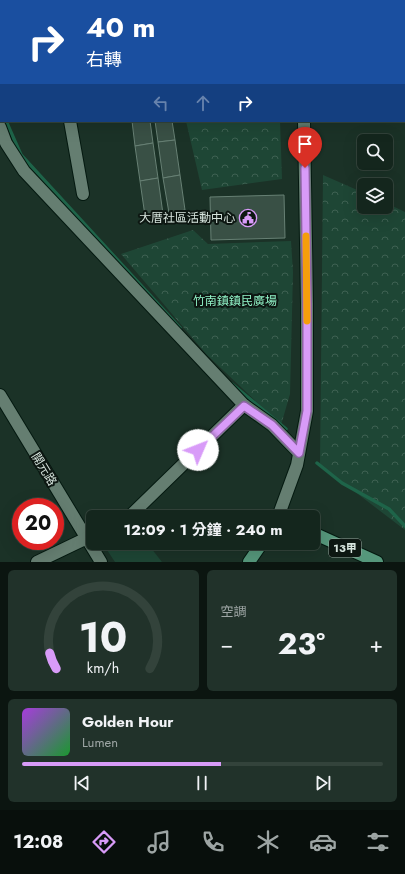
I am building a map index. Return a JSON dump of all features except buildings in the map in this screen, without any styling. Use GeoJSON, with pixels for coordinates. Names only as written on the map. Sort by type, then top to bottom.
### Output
{"type":"FeatureCollection","features":[{"type":"Feature","properties":{"kind":"main road","name":"13甲"},"geometry":{"type":"LineString","coordinates":[[320,536],[377,562]]}},
{"type":"Feature","properties":{"kind":"main road"},"geometry":{"type":"LineString","coordinates":[[249,562],[257,550]]}},
{"type":"Feature","properties":{"kind":"street"},"geometry":{"type":"LineString","coordinates":[[70,122],[83,194]]}},
{"type":"Feature","properties":{"kind":"street"},"geometry":{"type":"LineString","coordinates":[[280,510],[296,465],[307,411],[304,122]]}},
{"type":"Feature","properties":{"kind":"street"},"geometry":{"type":"LineString","coordinates":[[0,127],[6,143],[24,171],[244,406],[272,425],[299,453]]}},
{"type":"Feature","properties":{"kind":"street","name":"開元路"},"geometry":{"type":"LineString","coordinates":[[0,396],[86,536]]}},
{"type":"Feature","properties":{"kind":"street"},"geometry":{"type":"LineString","coordinates":[[136,510],[244,406]]}},
{"type":"Feature","properties":{"kind":"street"},"geometry":{"type":"LineString","coordinates":[[37,562],[86,538]]}},
{"type":"Feature","properties":{"kind":"street","name":"開元路"},"geometry":{"type":"LineString","coordinates":[[99,550],[101,562]]}},
{"type":"Feature","properties":{"kind":"green space"},"geometry":{"type":"Polygon","coordinates":[[[186,122],[280,122],[282,179],[202,190],[186,122]]]}},
{"type":"Feature","properties":{"kind":"green space"},"geometry":{"type":"Polygon","coordinates":[[[323,175],[357,190],[357,214],[393,214],[393,206],[405,212],[405,530],[320,465],[323,175]]]}},
{"type":"Feature","properties":{"kind":"green space","name":"竹南鎮鎮民廣場"},"geometry":{"type":"Polygon","coordinates":[[[193,230],[208,244],[291,241],[293,272],[290,394],[281,425],[207,355],[121,254],[193,230]]]}},
{"type":"Feature","properties":{"kind":"green space"},"geometry":{"type":"Polygon","coordinates":[[[107,550],[153,550],[162,562],[115,562],[107,550]]]}},
{"type":"Feature","properties":{"kind":"waterway"},"geometry":{"type":"LineString","coordinates":[[6,122],[21,155],[180,328]]}},
{"type":"Feature","properties":{"kind":"waterway"},"geometry":{"type":"LineString","coordinates":[[232,384],[286,429]]}},
{"type":"Feature","properties":{"kind":"waterway"},"geometry":{"type":"LineString","coordinates":[[317,463],[342,483],[389,509],[405,526]]}},
{"type":"Feature","properties":{"kind":"slow traffic"},"geometry":{"type":"LineString","coordinates":[[306,236],[307,321]]}},
{"type":"Feature","properties":{"kind":"place","name":"大厝社區活動中心"},"geometry":{"type":"Point","coordinates":[248,218]}},
{"type":"Feature","properties":{"kind":"route"},"geometry":{"type":"LineString","coordinates":[[198,450],[244,406],[272,425],[299,453],[307,411],[305,168]]}}]}
